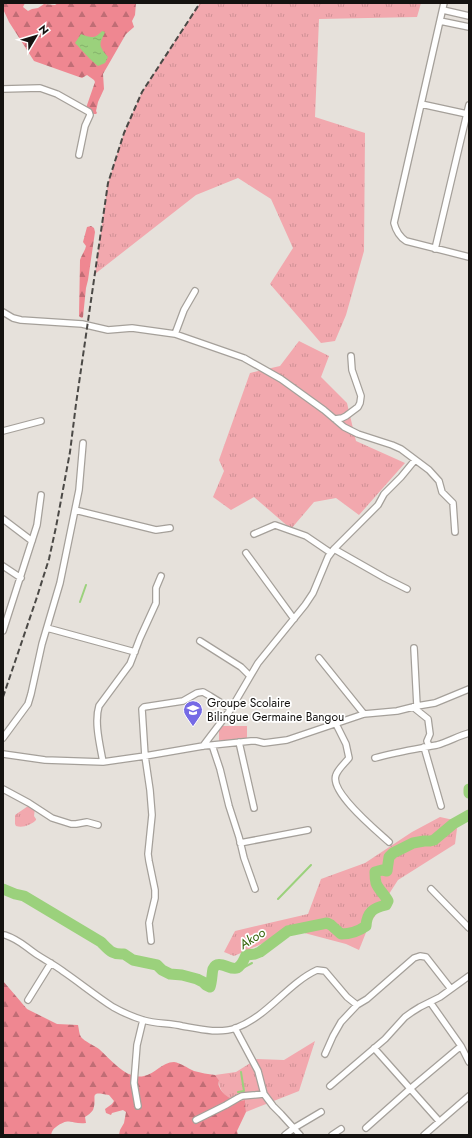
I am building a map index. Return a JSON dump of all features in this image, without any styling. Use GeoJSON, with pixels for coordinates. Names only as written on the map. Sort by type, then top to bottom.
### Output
{"type":"FeatureCollection","features":[{"type":"Feature","properties":{"kind":"street"},"geometry":{"type":"LineString","coordinates":[[444,3],[394,223],[398,234],[406,242],[469,257]]}},
{"type":"Feature","properties":{"kind":"street"},"geometry":{"type":"LineString","coordinates":[[442,10],[469,16]]}},
{"type":"Feature","properties":{"kind":"street"},"geometry":{"type":"LineString","coordinates":[[440,22],[469,27]]}},
{"type":"Feature","properties":{"kind":"street"},"geometry":{"type":"LineString","coordinates":[[3,89],[40,88],[57,94],[89,112],[90,115],[85,126],[79,155]]}},
{"type":"Feature","properties":{"kind":"street"},"geometry":{"type":"LineString","coordinates":[[421,104],[467,114]]}},
{"type":"Feature","properties":{"kind":"street"},"geometry":{"type":"LineString","coordinates":[[435,249],[469,104]]}},
{"type":"Feature","properties":{"kind":"street"},"geometry":{"type":"LineString","coordinates":[[175,334],[184,310],[195,291]]}},
{"type":"Feature","properties":{"kind":"street"},"geometry":{"type":"LineString","coordinates":[[3,312],[13,318],[21,320],[82,324],[108,330],[132,328],[175,334],[244,358],[281,379],[335,418],[344,427],[358,434],[396,447],[428,468],[438,480],[442,492],[453,503],[455,532]]}},
{"type":"Feature","properties":{"kind":"street"},"geometry":{"type":"LineString","coordinates":[[335,418],[342,418],[346,416],[360,403],[360,396],[352,370],[351,356]]}},
{"type":"Feature","properties":{"kind":"street"},"geometry":{"type":"LineString","coordinates":[[3,431],[41,421]]}},
{"type":"Feature","properties":{"kind":"street"},"geometry":{"type":"LineString","coordinates":[[3,738],[28,704],[31,694],[47,628],[60,583],[79,490],[83,443]]}},
{"type":"Feature","properties":{"kind":"street"},"geometry":{"type":"LineString","coordinates":[[203,746],[231,709],[258,663],[313,593],[332,551],[378,505],[384,494],[415,460]]}},
{"type":"Feature","properties":{"kind":"street"},"geometry":{"type":"LineString","coordinates":[[3,631],[5,619],[21,578],[38,521],[41,495]]}},
{"type":"Feature","properties":{"kind":"street"},"geometry":{"type":"LineString","coordinates":[[75,510],[156,530],[170,528]]}},
{"type":"Feature","properties":{"kind":"street"},"geometry":{"type":"LineString","coordinates":[[3,519],[32,541]]}},
{"type":"Feature","properties":{"kind":"street"},"geometry":{"type":"LineString","coordinates":[[254,534],[275,525],[306,536],[332,551],[407,589]]}},
{"type":"Feature","properties":{"kind":"street"},"geometry":{"type":"LineString","coordinates":[[246,553],[294,619]]}},
{"type":"Feature","properties":{"kind":"street"},"geometry":{"type":"LineString","coordinates":[[3,566],[21,578]]}},
{"type":"Feature","properties":{"kind":"street"},"geometry":{"type":"LineString","coordinates":[[103,762],[96,713],[99,706],[130,664],[156,603],[156,588],[161,576]]}},
{"type":"Feature","properties":{"kind":"street"},"geometry":{"type":"LineString","coordinates":[[47,628],[135,652]]}},
{"type":"Feature","properties":{"kind":"street"},"geometry":{"type":"LineString","coordinates":[[200,641],[241,667],[250,676]]}},
{"type":"Feature","properties":{"kind":"street"},"geometry":{"type":"LineString","coordinates":[[414,648],[415,706],[428,719],[430,734],[427,741],[427,746],[441,806]]}},
{"type":"Feature","properties":{"kind":"street"},"geometry":{"type":"LineString","coordinates":[[319,658],[364,714]]}},
{"type":"Feature","properties":{"kind":"street"},"geometry":{"type":"LineString","coordinates":[[3,754],[45,760],[103,762],[203,746],[239,742],[256,741],[264,743],[287,740],[364,714],[397,711],[435,703],[469,689]]}},
{"type":"Feature","properties":{"kind":"street"},"geometry":{"type":"LineString","coordinates":[[151,941],[149,923],[155,898],[155,890],[149,861],[152,816],[145,756],[142,710],[144,706],[183,701],[196,693],[203,692],[231,709]]}},
{"type":"Feature","properties":{"kind":"street"},"geometry":{"type":"LineString","coordinates":[[336,724],[346,744],[349,758],[336,775],[335,782],[350,806],[389,842]]}},
{"type":"Feature","properties":{"kind":"street"},"geometry":{"type":"LineString","coordinates":[[375,758],[392,753],[437,745],[460,735],[469,733]]}},
{"type":"Feature","properties":{"kind":"street"},"geometry":{"type":"LineString","coordinates":[[239,742],[254,808]]}},
{"type":"Feature","properties":{"kind":"street"},"geometry":{"type":"LineString","coordinates":[[212,745],[244,858],[255,889]]}},
{"type":"Feature","properties":{"kind":"street"},"geometry":{"type":"LineString","coordinates":[[3,789],[24,800],[52,818],[71,824],[87,822],[98,825]]}},
{"type":"Feature","properties":{"kind":"street"},"geometry":{"type":"LineString","coordinates":[[240,843],[308,830]]}},
{"type":"Feature","properties":{"kind":"street"},"geometry":{"type":"LineString","coordinates":[[431,889],[469,928]]}},
{"type":"Feature","properties":{"kind":"street"},"geometry":{"type":"LineString","coordinates":[[5,936],[15,939],[114,1007],[143,1020],[205,1029],[221,1030],[235,1028],[249,1022],[262,1013],[284,992],[317,970],[325,971],[347,997],[357,1005]]}},
{"type":"Feature","properties":{"kind":"street"},"geometry":{"type":"LineString","coordinates":[[325,1054],[341,1022],[357,1005],[367,999],[414,958],[420,956],[426,958],[451,989]]}},
{"type":"Feature","properties":{"kind":"street"},"geometry":{"type":"LineString","coordinates":[[28,1000],[50,964]]}},
{"type":"Feature","properties":{"kind":"street"},"geometry":{"type":"LineString","coordinates":[[330,1086],[385,1039],[408,1015],[451,989],[469,976]]}},
{"type":"Feature","properties":{"kind":"street"},"geometry":{"type":"LineString","coordinates":[[430,1002],[461,1046],[469,1062]]}},
{"type":"Feature","properties":{"kind":"street"},"geometry":{"type":"LineString","coordinates":[[138,1106],[134,1077],[137,1045],[143,1020]]}},
{"type":"Feature","properties":{"kind":"street"},"geometry":{"type":"LineString","coordinates":[[235,1028],[258,1071],[264,1094],[300,1135]]}},
{"type":"Feature","properties":{"kind":"street"},"geometry":{"type":"LineString","coordinates":[[366,1128],[410,1088],[461,1046]]}},
{"type":"Feature","properties":{"kind":"street"},"geometry":{"type":"LineString","coordinates":[[374,1048],[439,1121]]}},
{"type":"Feature","properties":{"kind":"street"},"geometry":{"type":"LineString","coordinates":[[196,1120],[242,1096],[264,1094]]}},
{"type":"Feature","properties":{"kind":"street"},"geometry":{"type":"LineString","coordinates":[[424,1135],[469,1096]]}},
{"type":"Feature","properties":{"kind":"street"},"geometry":{"type":"LineString","coordinates":[[285,1135],[321,1112]]}},
{"type":"Feature","properties":{"kind":"street"},"geometry":{"type":"LineString","coordinates":[[332,1135],[340,1129]]}},
{"type":"Feature","properties":{"kind":"green space"},"geometry":{"type":"Polygon","coordinates":[[[3,3],[25,3],[23,7],[28,11],[38,8],[44,4],[136,3],[135,15],[132,21],[134,27],[126,34],[103,74],[104,89],[98,102],[96,114],[93,114],[86,108],[95,82],[94,80],[87,75],[82,78],[34,61],[9,22],[3,9],[3,3]]]}},
{"type":"Feature","properties":{"kind":"green space"},"geometry":{"type":"Polygon","coordinates":[[[200,3],[421,3],[417,17],[319,19],[315,117],[365,133],[364,251],[346,315],[335,341],[321,343],[270,284],[293,248],[271,199],[238,178],[196,195],[95,274],[108,183],[124,133],[142,92],[200,3]]]}},
{"type":"Feature","properties":{"kind":"green space"},"geometry":{"type":"Polygon","coordinates":[[[91,226],[94,228],[95,232],[82,318],[79,316],[80,260],[86,246],[83,242],[87,227],[91,226]]]}},
{"type":"Feature","properties":{"kind":"green space"},"geometry":{"type":"Polygon","coordinates":[[[299,341],[329,356],[321,377],[347,403],[356,441],[405,463],[359,515],[336,498],[314,502],[291,529],[254,497],[231,510],[213,497],[224,471],[219,460],[250,373],[280,366],[299,341]]]}},
{"type":"Feature","properties":{"kind":"green space"},"geometry":{"type":"Polygon","coordinates":[[[219,726],[247,726],[247,743],[219,743],[219,726]]]}},
{"type":"Feature","properties":{"kind":"green space"},"geometry":{"type":"Polygon","coordinates":[[[31,804],[35,808],[34,816],[36,820],[27,826],[16,826],[15,815],[31,804]]]}},
{"type":"Feature","properties":{"kind":"green space"},"geometry":{"type":"Polygon","coordinates":[[[440,817],[458,821],[455,844],[398,880],[369,925],[359,950],[346,944],[293,930],[234,956],[224,952],[235,931],[308,914],[321,879],[365,863],[412,832],[440,817]]]}},
{"type":"Feature","properties":{"kind":"green space"},"geometry":{"type":"Polygon","coordinates":[[[3,981],[27,1009],[57,1024],[78,1025],[82,1039],[99,1049],[120,1068],[131,1075],[148,1075],[166,1064],[174,1062],[182,1064],[194,1071],[215,1075],[219,1080],[221,1090],[226,1096],[234,1100],[245,1100],[246,1112],[237,1131],[238,1135],[119,1135],[124,1123],[126,1112],[123,1110],[112,1113],[111,1115],[106,1113],[105,1109],[114,1101],[109,1095],[98,1093],[95,1096],[93,1110],[85,1117],[86,1123],[65,1122],[54,1129],[51,1135],[3,1135],[3,981]]]}},
{"type":"Feature","properties":{"kind":"green space"},"geometry":{"type":"Polygon","coordinates":[[[315,1041],[299,1091],[246,1112],[245,1100],[240,1101],[231,1099],[223,1093],[219,1085],[219,1080],[215,1075],[236,1072],[257,1059],[284,1060],[315,1041]]]}},
{"type":"Feature","properties":{"kind":"water"},"geometry":{"type":"Polygon","coordinates":[[[102,31],[105,32],[101,47],[108,57],[105,63],[98,66],[75,43],[81,34],[95,37],[102,31]]]}},
{"type":"Feature","properties":{"kind":"waterway"},"geometry":{"type":"LineString","coordinates":[[80,602],[86,585]]}},
{"type":"Feature","properties":{"kind":"waterway","name":"Akoo"},"geometry":{"type":"LineString","coordinates":[[3,889],[24,896],[101,942],[114,953],[124,954],[133,960],[157,965],[162,970],[170,974],[182,975],[197,979],[210,987],[213,969],[215,966],[221,965],[237,968],[246,955],[260,952],[288,931],[327,923],[341,934],[344,934],[357,931],[366,926],[369,914],[374,909],[386,905],[388,901],[377,885],[375,880],[375,872],[382,870],[387,871],[389,857],[393,853],[413,843],[434,840],[453,824],[469,815]]}},
{"type":"Feature","properties":{"kind":"waterway"},"geometry":{"type":"LineString","coordinates":[[278,899],[311,865]]}},
{"type":"Feature","properties":{"kind":"waterway"},"geometry":{"type":"LineString","coordinates":[[237,968],[239,970],[252,963]]}},
{"type":"Feature","properties":{"kind":"waterway"},"geometry":{"type":"LineString","coordinates":[[238,1092],[244,1091],[241,1072]]}},
{"type":"Feature","properties":{"kind":"railway"},"geometry":{"type":"LineString","coordinates":[[3,697],[49,559],[56,527],[70,452],[108,183],[124,133],[142,92],[200,3]]}},
{"type":"Feature","properties":{"kind":"place","name":"Groupe Scolaire Bilingue Germaine Bangou"},"geometry":{"type":"Point","coordinates":[193,727]}}]}
